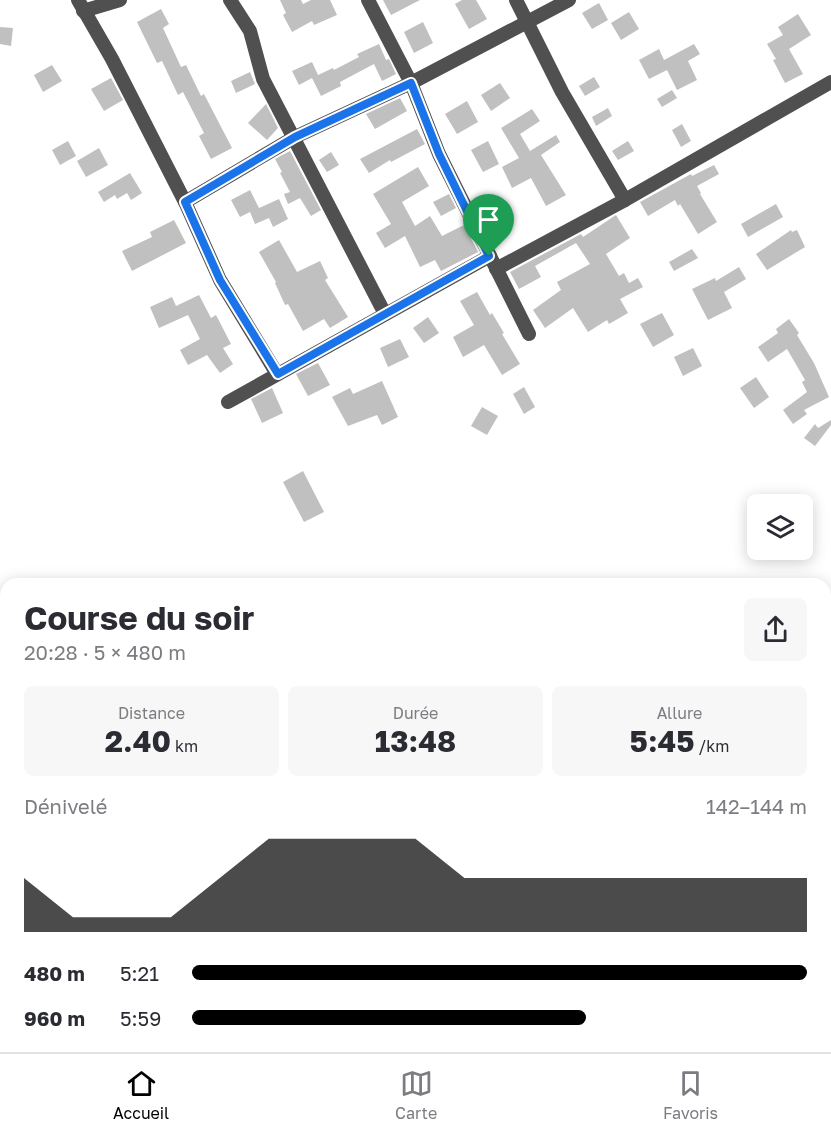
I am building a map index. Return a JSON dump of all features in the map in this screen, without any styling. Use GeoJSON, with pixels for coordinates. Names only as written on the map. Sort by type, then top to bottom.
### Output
{"type":"FeatureCollection","features":[{"type":"Feature","properties":{"kind":"street"},"geometry":{"type":"LineString","coordinates":[[120,0],[81,6],[112,59],[185,202],[220,280],[278,374]]}},
{"type":"Feature","properties":{"kind":"street"},"geometry":{"type":"LineString","coordinates":[[230,0],[250,31],[263,79],[386,314]]}},
{"type":"Feature","properties":{"kind":"street"},"geometry":{"type":"LineString","coordinates":[[368,0],[411,83],[439,154],[529,334]]}},
{"type":"Feature","properties":{"kind":"street"},"geometry":{"type":"LineString","coordinates":[[516,0],[562,92],[625,200]]}},
{"type":"Feature","properties":{"kind":"street"},"geometry":{"type":"LineString","coordinates":[[185,202],[295,137],[411,83],[569,0]]}},
{"type":"Feature","properties":{"kind":"street"},"geometry":{"type":"LineString","coordinates":[[228,402],[386,314],[625,200],[831,82]]}},
{"type":"Feature","properties":{"kind":"building"},"geometry":{"type":"Polygon","coordinates":[[[280,0],[301,0],[303,4],[311,0],[330,0],[337,15],[314,25],[312,21],[292,32],[283,15],[286,13],[280,0]]]}},
{"type":"Feature","properties":{"kind":"building"},"geometry":{"type":"Polygon","coordinates":[[[383,0],[420,0],[391,15],[383,0]]]}},
{"type":"Feature","properties":{"kind":"building"},"geometry":{"type":"Polygon","coordinates":[[[462,0],[476,0],[487,19],[469,29],[455,4],[462,0]]]}},
{"type":"Feature","properties":{"kind":"building"},"geometry":{"type":"Polygon","coordinates":[[[599,3],[608,20],[592,29],[582,13],[599,3]]]}},
{"type":"Feature","properties":{"kind":"building"},"geometry":{"type":"Polygon","coordinates":[[[161,9],[169,24],[163,28],[181,67],[186,65],[201,96],[204,94],[232,148],[211,159],[199,136],[204,133],[183,92],[178,95],[162,61],[157,63],[137,22],[161,9]]]}},
{"type":"Feature","properties":{"kind":"building"},"geometry":{"type":"Polygon","coordinates":[[[629,12],[639,29],[621,40],[611,23],[629,12]]]}},
{"type":"Feature","properties":{"kind":"building"},"geometry":{"type":"Polygon","coordinates":[[[798,14],[811,35],[789,49],[803,74],[785,83],[773,60],[776,59],[767,44],[783,35],[778,27],[798,14]]]}},
{"type":"Feature","properties":{"kind":"building"},"geometry":{"type":"Polygon","coordinates":[[[423,22],[433,43],[414,53],[404,32],[423,22]]]}},
{"type":"Feature","properties":{"kind":"building"},"geometry":{"type":"Polygon","coordinates":[[[0,27],[13,28],[11,46],[0,44],[0,27]]]}},
{"type":"Feature","properties":{"kind":"building"},"geometry":{"type":"Polygon","coordinates":[[[379,44],[396,74],[382,81],[374,64],[340,82],[341,86],[321,96],[312,78],[299,85],[292,71],[312,62],[318,75],[333,68],[334,70],[359,57],[357,54],[379,44]]]}},
{"type":"Feature","properties":{"kind":"building"},"geometry":{"type":"Polygon","coordinates":[[[694,44],[700,54],[688,61],[697,80],[677,90],[667,70],[649,79],[639,60],[659,49],[664,60],[694,44]]]}},
{"type":"Feature","properties":{"kind":"building"},"geometry":{"type":"Polygon","coordinates":[[[52,65],[62,81],[43,92],[34,75],[52,65]]]}},
{"type":"Feature","properties":{"kind":"building"},"geometry":{"type":"Polygon","coordinates":[[[250,72],[255,84],[236,93],[231,81],[250,72]]]}},
{"type":"Feature","properties":{"kind":"building"},"geometry":{"type":"Polygon","coordinates":[[[594,77],[600,87],[585,96],[579,86],[594,77]]]}},
{"type":"Feature","properties":{"kind":"building"},"geometry":{"type":"Polygon","coordinates":[[[111,78],[123,100],[104,111],[91,89],[111,78]]]}},
{"type":"Feature","properties":{"kind":"building"},"geometry":{"type":"Polygon","coordinates":[[[500,83],[510,98],[491,111],[481,95],[500,83]]]}},
{"type":"Feature","properties":{"kind":"building"},"geometry":{"type":"Polygon","coordinates":[[[672,90],[677,98],[662,107],[657,99],[672,90]]]}},
{"type":"Feature","properties":{"kind":"building"},"geometry":{"type":"Polygon","coordinates":[[[400,98],[407,111],[375,129],[366,114],[400,98]]]}},
{"type":"Feature","properties":{"kind":"building"},"geometry":{"type":"Polygon","coordinates":[[[467,101],[478,122],[457,134],[445,114],[467,101]]]}},
{"type":"Feature","properties":{"kind":"building"},"geometry":{"type":"Polygon","coordinates":[[[266,104],[278,128],[267,140],[248,123],[266,104]]]}},
{"type":"Feature","properties":{"kind":"building"},"geometry":{"type":"Polygon","coordinates":[[[608,108],[612,116],[596,126],[592,117],[608,108]]]}},
{"type":"Feature","properties":{"kind":"building"},"geometry":{"type":"Polygon","coordinates":[[[532,109],[540,121],[520,134],[530,151],[556,135],[560,142],[541,155],[566,195],[546,206],[531,178],[512,188],[502,167],[519,158],[501,128],[532,109]]]}},
{"type":"Feature","properties":{"kind":"building"},"geometry":{"type":"Polygon","coordinates":[[[682,124],[691,141],[681,147],[672,130],[682,124]]]}},
{"type":"Feature","properties":{"kind":"building"},"geometry":{"type":"Polygon","coordinates":[[[417,129],[425,144],[391,162],[390,160],[369,173],[360,159],[417,129]]]}},
{"type":"Feature","properties":{"kind":"building"},"geometry":{"type":"Polygon","coordinates":[[[68,141],[76,156],[60,165],[52,150],[68,141]]]}},
{"type":"Feature","properties":{"kind":"building"},"geometry":{"type":"Polygon","coordinates":[[[488,141],[499,164],[483,172],[471,150],[488,141]]]}},
{"type":"Feature","properties":{"kind":"building"},"geometry":{"type":"Polygon","coordinates":[[[628,141],[634,151],[618,160],[612,151],[628,141]]]}},
{"type":"Feature","properties":{"kind":"building"},"geometry":{"type":"Polygon","coordinates":[[[99,148],[108,165],[86,177],[77,161],[99,148]]]}},
{"type":"Feature","properties":{"kind":"building"},"geometry":{"type":"Polygon","coordinates":[[[290,151],[321,210],[311,216],[300,198],[288,204],[284,194],[290,192],[275,159],[290,151]]]}},
{"type":"Feature","properties":{"kind":"building"},"geometry":{"type":"Polygon","coordinates":[[[331,152],[339,165],[327,172],[319,160],[331,152]]]}},
{"type":"Feature","properties":{"kind":"building"},"geometry":{"type":"Polygon","coordinates":[[[714,165],[719,174],[697,186],[717,222],[698,234],[680,204],[678,206],[675,200],[648,216],[640,202],[691,174],[692,176],[714,165]]]}},
{"type":"Feature","properties":{"kind":"building"},"geometry":{"type":"Polygon","coordinates":[[[418,167],[429,186],[402,202],[415,226],[430,216],[442,236],[464,225],[478,252],[441,271],[435,260],[420,267],[405,236],[385,248],[376,233],[391,224],[373,194],[418,167]]]}},
{"type":"Feature","properties":{"kind":"building"},"geometry":{"type":"Polygon","coordinates":[[[130,173],[142,193],[131,200],[127,193],[117,199],[115,195],[104,202],[98,192],[130,173]]]}},
{"type":"Feature","properties":{"kind":"building"},"geometry":{"type":"Polygon","coordinates":[[[250,190],[259,208],[279,199],[288,219],[273,227],[269,218],[255,224],[250,212],[240,217],[231,200],[250,190]]]}},
{"type":"Feature","properties":{"kind":"building"},"geometry":{"type":"Polygon","coordinates":[[[449,194],[456,208],[441,216],[433,202],[449,194]]]}},
{"type":"Feature","properties":{"kind":"building"},"geometry":{"type":"Polygon","coordinates":[[[776,204],[783,217],[748,237],[741,224],[776,204]]]}},
{"type":"Feature","properties":{"kind":"building"},"geometry":{"type":"Polygon","coordinates":[[[493,215],[501,232],[491,237],[482,221],[493,215]]]}},
{"type":"Feature","properties":{"kind":"building"},"geometry":{"type":"Polygon","coordinates":[[[616,215],[630,238],[606,254],[619,276],[624,273],[629,283],[638,278],[643,287],[620,299],[628,313],[609,324],[607,320],[588,332],[573,308],[545,328],[533,310],[561,290],[557,282],[590,264],[576,243],[535,266],[541,277],[519,289],[510,272],[581,234],[583,237],[616,215]]]}},
{"type":"Feature","properties":{"kind":"building"},"geometry":{"type":"Polygon","coordinates":[[[174,220],[186,243],[132,271],[122,251],[152,237],[150,232],[174,220]]]}},
{"type":"Feature","properties":{"kind":"building"},"geometry":{"type":"Polygon","coordinates":[[[791,230],[792,232],[797,230],[805,247],[767,270],[756,254],[791,230]]]}},
{"type":"Feature","properties":{"kind":"building"},"geometry":{"type":"Polygon","coordinates":[[[279,240],[297,272],[320,261],[328,278],[325,280],[348,317],[330,328],[324,319],[303,331],[288,304],[285,305],[276,282],[259,252],[279,240]]]}},
{"type":"Feature","properties":{"kind":"building"},"geometry":{"type":"Polygon","coordinates":[[[692,249],[698,258],[674,271],[669,262],[692,249]]]}},
{"type":"Feature","properties":{"kind":"building"},"geometry":{"type":"Polygon","coordinates":[[[739,267],[746,279],[724,292],[732,308],[708,320],[692,289],[715,278],[716,281],[739,267]]]}},
{"type":"Feature","properties":{"kind":"building"},"geometry":{"type":"Polygon","coordinates":[[[477,292],[504,333],[502,334],[520,364],[502,375],[484,345],[463,357],[453,337],[474,325],[460,301],[477,292]]]}},
{"type":"Feature","properties":{"kind":"building"},"geometry":{"type":"Polygon","coordinates":[[[199,295],[211,318],[216,315],[231,344],[223,348],[233,364],[220,373],[207,355],[188,365],[180,350],[200,339],[188,315],[159,328],[150,307],[172,297],[176,306],[199,295]]]}},
{"type":"Feature","properties":{"kind":"building"},"geometry":{"type":"Polygon","coordinates":[[[662,313],[674,335],[653,347],[640,324],[662,313]]]}},
{"type":"Feature","properties":{"kind":"building"},"geometry":{"type":"Polygon","coordinates":[[[428,317],[439,333],[424,343],[413,328],[428,317]]]}},
{"type":"Feature","properties":{"kind":"building"},"geometry":{"type":"Polygon","coordinates":[[[789,319],[799,333],[797,335],[814,363],[829,397],[804,410],[807,414],[793,424],[783,410],[807,392],[802,382],[805,380],[787,349],[768,362],[758,347],[778,333],[776,329],[789,319]]]}},
{"type":"Feature","properties":{"kind":"building"},"geometry":{"type":"Polygon","coordinates":[[[400,339],[409,357],[388,367],[380,348],[400,339]]]}},
{"type":"Feature","properties":{"kind":"building"},"geometry":{"type":"Polygon","coordinates":[[[693,348],[702,366],[683,376],[674,357],[693,348]]]}},
{"type":"Feature","properties":{"kind":"building"},"geometry":{"type":"Polygon","coordinates":[[[318,363],[330,385],[308,396],[296,374],[318,363]]]}},
{"type":"Feature","properties":{"kind":"building"},"geometry":{"type":"Polygon","coordinates":[[[756,377],[769,397],[754,408],[740,388],[756,377]]]}},
{"type":"Feature","properties":{"kind":"building"},"geometry":{"type":"Polygon","coordinates":[[[382,381],[398,417],[382,425],[377,415],[348,426],[332,397],[350,388],[353,394],[382,381]]]}},
{"type":"Feature","properties":{"kind":"building"},"geometry":{"type":"Polygon","coordinates":[[[524,387],[535,407],[524,414],[513,394],[524,387]]]}},
{"type":"Feature","properties":{"kind":"building"},"geometry":{"type":"Polygon","coordinates":[[[272,388],[283,413],[262,423],[251,399],[272,388]]]}},
{"type":"Feature","properties":{"kind":"building"},"geometry":{"type":"Polygon","coordinates":[[[482,407],[498,416],[487,435],[471,426],[482,407]]]}},
{"type":"Feature","properties":{"kind":"building"},"geometry":{"type":"Polygon","coordinates":[[[831,420],[831,425],[815,446],[804,438],[815,424],[818,428],[831,420]]]}},
{"type":"Feature","properties":{"kind":"building"},"geometry":{"type":"Polygon","coordinates":[[[303,471],[324,512],[304,522],[283,482],[303,471]]]}},
{"type":"Feature","properties":{"kind":"route"},"geometry":{"type":"LineString","coordinates":[[411,83],[439,154],[489,256],[278,374],[220,280],[185,202],[295,137],[411,83]]}}]}
